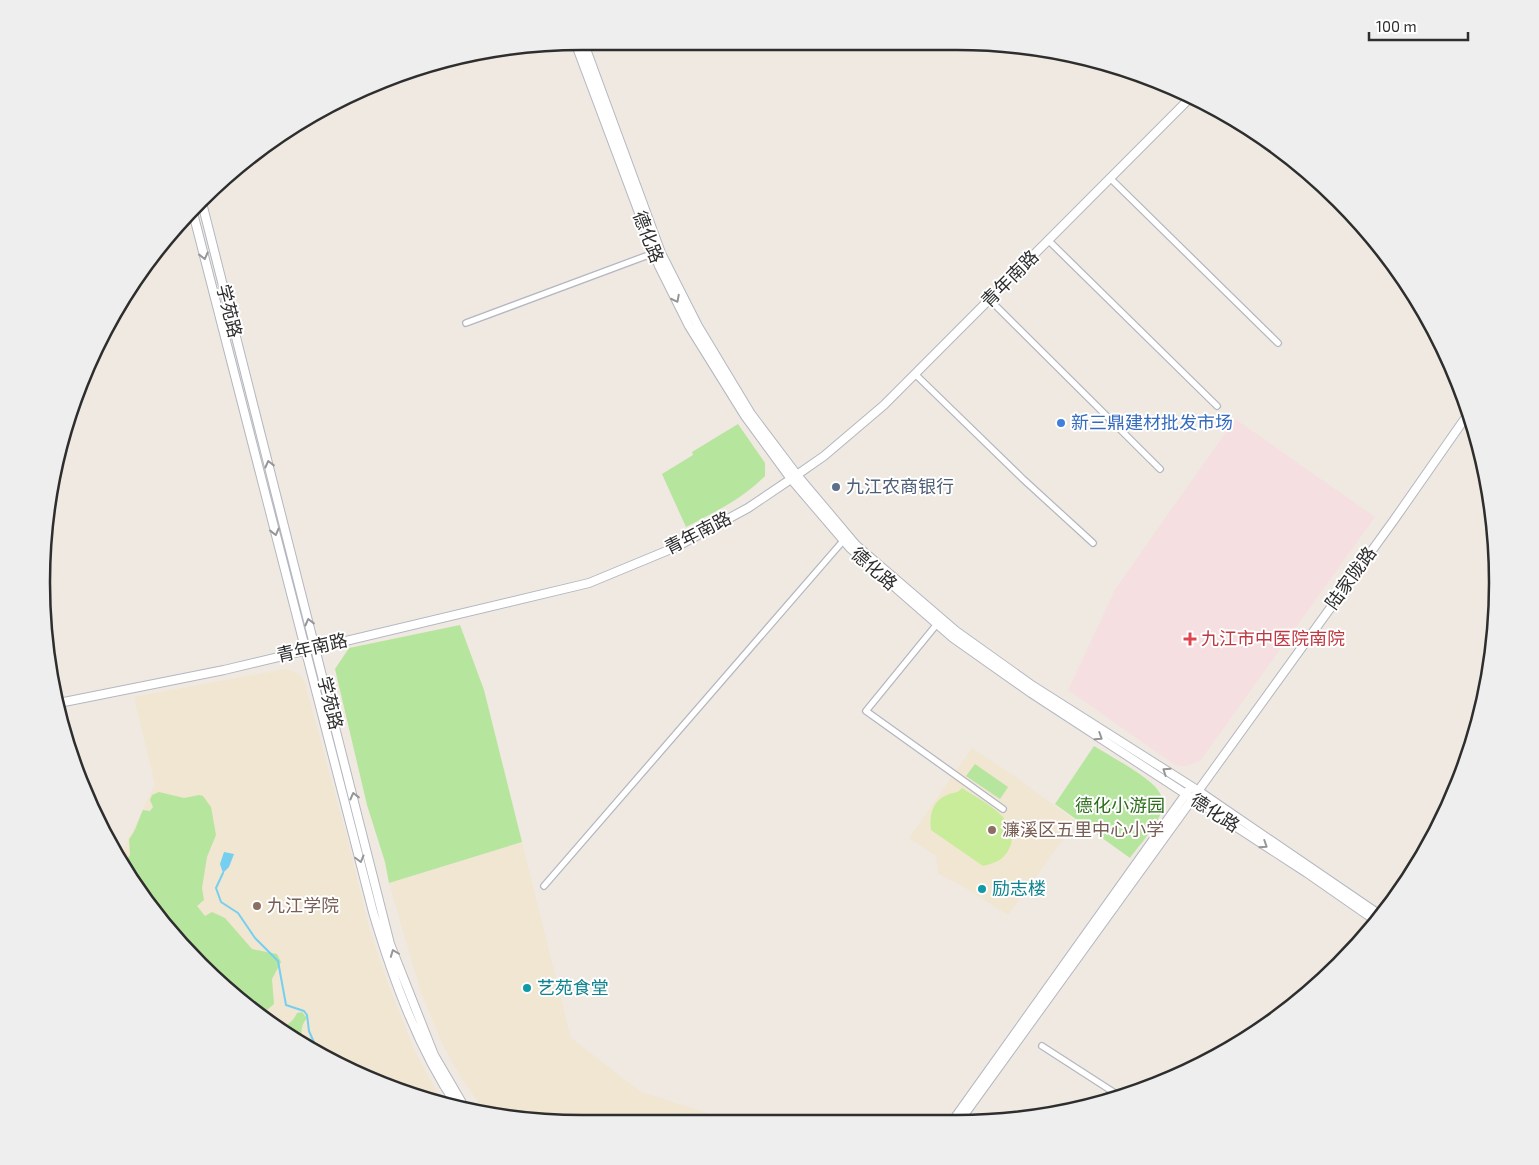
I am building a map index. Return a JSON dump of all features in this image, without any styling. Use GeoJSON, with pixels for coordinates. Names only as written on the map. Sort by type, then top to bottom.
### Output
{"type":"FeatureCollection","features":[{"type":"Feature","properties":{"kind":"main road","name":"德化路"},"geometry":{"type":"LineString","coordinates":[[578,50],[659,266],[692,330],[746,416],[843,541],[953,638],[1023,687],[1191,792],[1371,917]]}},
{"type":"Feature","properties":{"kind":"main road","name":"德化路"},"geometry":{"type":"LineString","coordinates":[[586,50],[661,253],[698,326],[746,406],[794,478],[856,545],[956,632],[1191,792],[1375,912]]}},
{"type":"Feature","properties":{"kind":"main road","name":"青年南路"},"geometry":{"type":"LineString","coordinates":[[64,702],[224,670],[589,583],[676,547],[748,508],[794,478],[847,437],[884,404],[1186,102]]}},
{"type":"Feature","properties":{"kind":"main road","name":"学苑路"},"geometry":{"type":"LineString","coordinates":[[203,209],[390,944],[434,1055],[461,1101]]}},
{"type":"Feature","properties":{"kind":"main road","name":"学苑路"},"geometry":{"type":"LineString","coordinates":[[194,218],[304,650],[383,948],[423,1046],[453,1099]]}},
{"type":"Feature","properties":{"kind":"main road","name":"陆家陇路"},"geometry":{"type":"LineString","coordinates":[[1191,792],[1394,520],[1464,420]]}},
{"type":"Feature","properties":{"kind":"main road"},"geometry":{"type":"LineString","coordinates":[[957,1115],[1191,792]]}},
{"type":"Feature","properties":{"kind":"main road"},"geometry":{"type":"LineString","coordinates":[[964,1115],[1191,792]]}},
{"type":"Feature","properties":{"kind":"street"},"geometry":{"type":"LineString","coordinates":[[1110,178],[1278,343]]}},
{"type":"Feature","properties":{"kind":"street"},"geometry":{"type":"LineString","coordinates":[[1048,240],[1217,406]]}},
{"type":"Feature","properties":{"kind":"street"},"geometry":{"type":"LineString","coordinates":[[466,323],[654,253]]}},
{"type":"Feature","properties":{"kind":"street"},"geometry":{"type":"LineString","coordinates":[[989,299],[1160,469]]}},
{"type":"Feature","properties":{"kind":"street"},"geometry":{"type":"LineString","coordinates":[[914,374],[1023,479],[1094,543]]}},
{"type":"Feature","properties":{"kind":"street"},"geometry":{"type":"LineString","coordinates":[[544,886],[843,541]]}},
{"type":"Feature","properties":{"kind":"street"},"geometry":{"type":"LineString","coordinates":[[937,624],[866,711],[1003,809]]}},
{"type":"Feature","properties":{"kind":"street"},"geometry":{"type":"LineString","coordinates":[[1042,1046],[1113,1092]]}},
{"type":"Feature","properties":{"kind":"shaded area","name":"九江市中医院南院"},"geometry":{"type":"Polygon","coordinates":[[[1235,419],[1375,517],[1200,761],[1180,766],[1172,763],[1068,690],[1116,588],[1235,419]]]}},
{"type":"Feature","properties":{"kind":"shaded area","name":"九江学院"},"geometry":{"type":"Polygon","coordinates":[[[286,669],[299,674],[304,680],[349,845],[369,928],[387,981],[415,1052],[439,1095],[411,1087],[347,1060],[316,1044],[287,1025],[231,983],[182,934],[160,907],[123,851],[155,784],[134,697],[286,669]]]}},
{"type":"Feature","properties":{"kind":"shaded area","name":"濂溪区五里中心小学"},"geometry":{"type":"Polygon","coordinates":[[[972,748],[1076,821],[1008,915],[959,884],[938,874],[936,856],[909,838],[972,748]]]}},
{"type":"Feature","properties":{"kind":"shaded area","name":"九江学院"},"geometry":{"type":"Polygon","coordinates":[[[522,842],[571,1038],[641,1092],[713,1115],[548,1114],[481,1105],[462,1079],[442,1043],[420,989],[389,883],[522,842]]]}},
{"type":"Feature","properties":{"kind":"green space"},"geometry":{"type":"Polygon","coordinates":[[[738,424],[765,463],[765,476],[738,498],[686,527],[662,474],[693,455],[692,452],[738,424]]]}},
{"type":"Feature","properties":{"kind":"green space"},"geometry":{"type":"Polygon","coordinates":[[[460,625],[484,690],[522,842],[389,883],[385,862],[367,805],[335,669],[349,648],[460,625]]]}},
{"type":"Feature","properties":{"kind":"green space","name":"德化小游园"},"geometry":{"type":"Polygon","coordinates":[[[1094,746],[1145,778],[1157,789],[1163,799],[1163,806],[1158,819],[1130,858],[1055,804],[1094,746]]]}},
{"type":"Feature","properties":{"kind":"green space"},"geometry":{"type":"Polygon","coordinates":[[[975,764],[1008,787],[1000,799],[966,776],[975,764]]]}},
{"type":"Feature","properties":{"kind":"green space"},"geometry":{"type":"Polygon","coordinates":[[[962,788],[997,812],[1010,827],[1012,837],[1010,847],[1005,855],[996,862],[983,866],[931,830],[931,814],[935,805],[942,798],[962,788]]]}},
{"type":"Feature","properties":{"kind":"green space"},"geometry":{"type":"Polygon","coordinates":[[[159,792],[184,798],[199,795],[203,796],[211,807],[216,835],[207,857],[202,888],[204,900],[197,906],[205,916],[212,912],[225,918],[252,949],[277,954],[281,962],[272,979],[274,1004],[266,1011],[231,983],[182,934],[160,907],[127,859],[130,855],[129,839],[143,810],[150,811],[153,807],[150,800],[152,795],[159,792]]]}},
{"type":"Feature","properties":{"kind":"green space"},"geometry":{"type":"Polygon","coordinates":[[[302,1012],[307,1018],[303,1024],[302,1035],[287,1025],[297,1013],[302,1012]]]}},
{"type":"Feature","properties":{"kind":"water"},"geometry":{"type":"Polygon","coordinates":[[[224,852],[234,854],[229,867],[223,873],[220,864],[224,852]]]}},
{"type":"Feature","properties":{"kind":"waterway"},"geometry":{"type":"LineString","coordinates":[[223,873],[216,888],[221,902],[238,913],[255,938],[278,961],[286,1005],[304,1011],[307,1015],[309,1031],[314,1043]]}},
{"type":"Feature","properties":{"kind":"place","name":"新三鼎建材批发市场"},"geometry":{"type":"Point","coordinates":[1061,423]}},
{"type":"Feature","properties":{"kind":"place","name":"九江农商银行"},"geometry":{"type":"Point","coordinates":[836,487]}},
{"type":"Feature","properties":{"kind":"place","name":"九江市中医院南院"},"geometry":{"type":"Point","coordinates":[1190,639]}},
{"type":"Feature","properties":{"kind":"place","name":"濂溪区五里中心小学"},"geometry":{"type":"Point","coordinates":[992,830]}},
{"type":"Feature","properties":{"kind":"place","name":"励志楼"},"geometry":{"type":"Point","coordinates":[982,889]}},
{"type":"Feature","properties":{"kind":"place","name":"九江学院"},"geometry":{"type":"Point","coordinates":[257,906]}},
{"type":"Feature","properties":{"kind":"place","name":"艺苑食堂"},"geometry":{"type":"Point","coordinates":[527,988]}}]}
